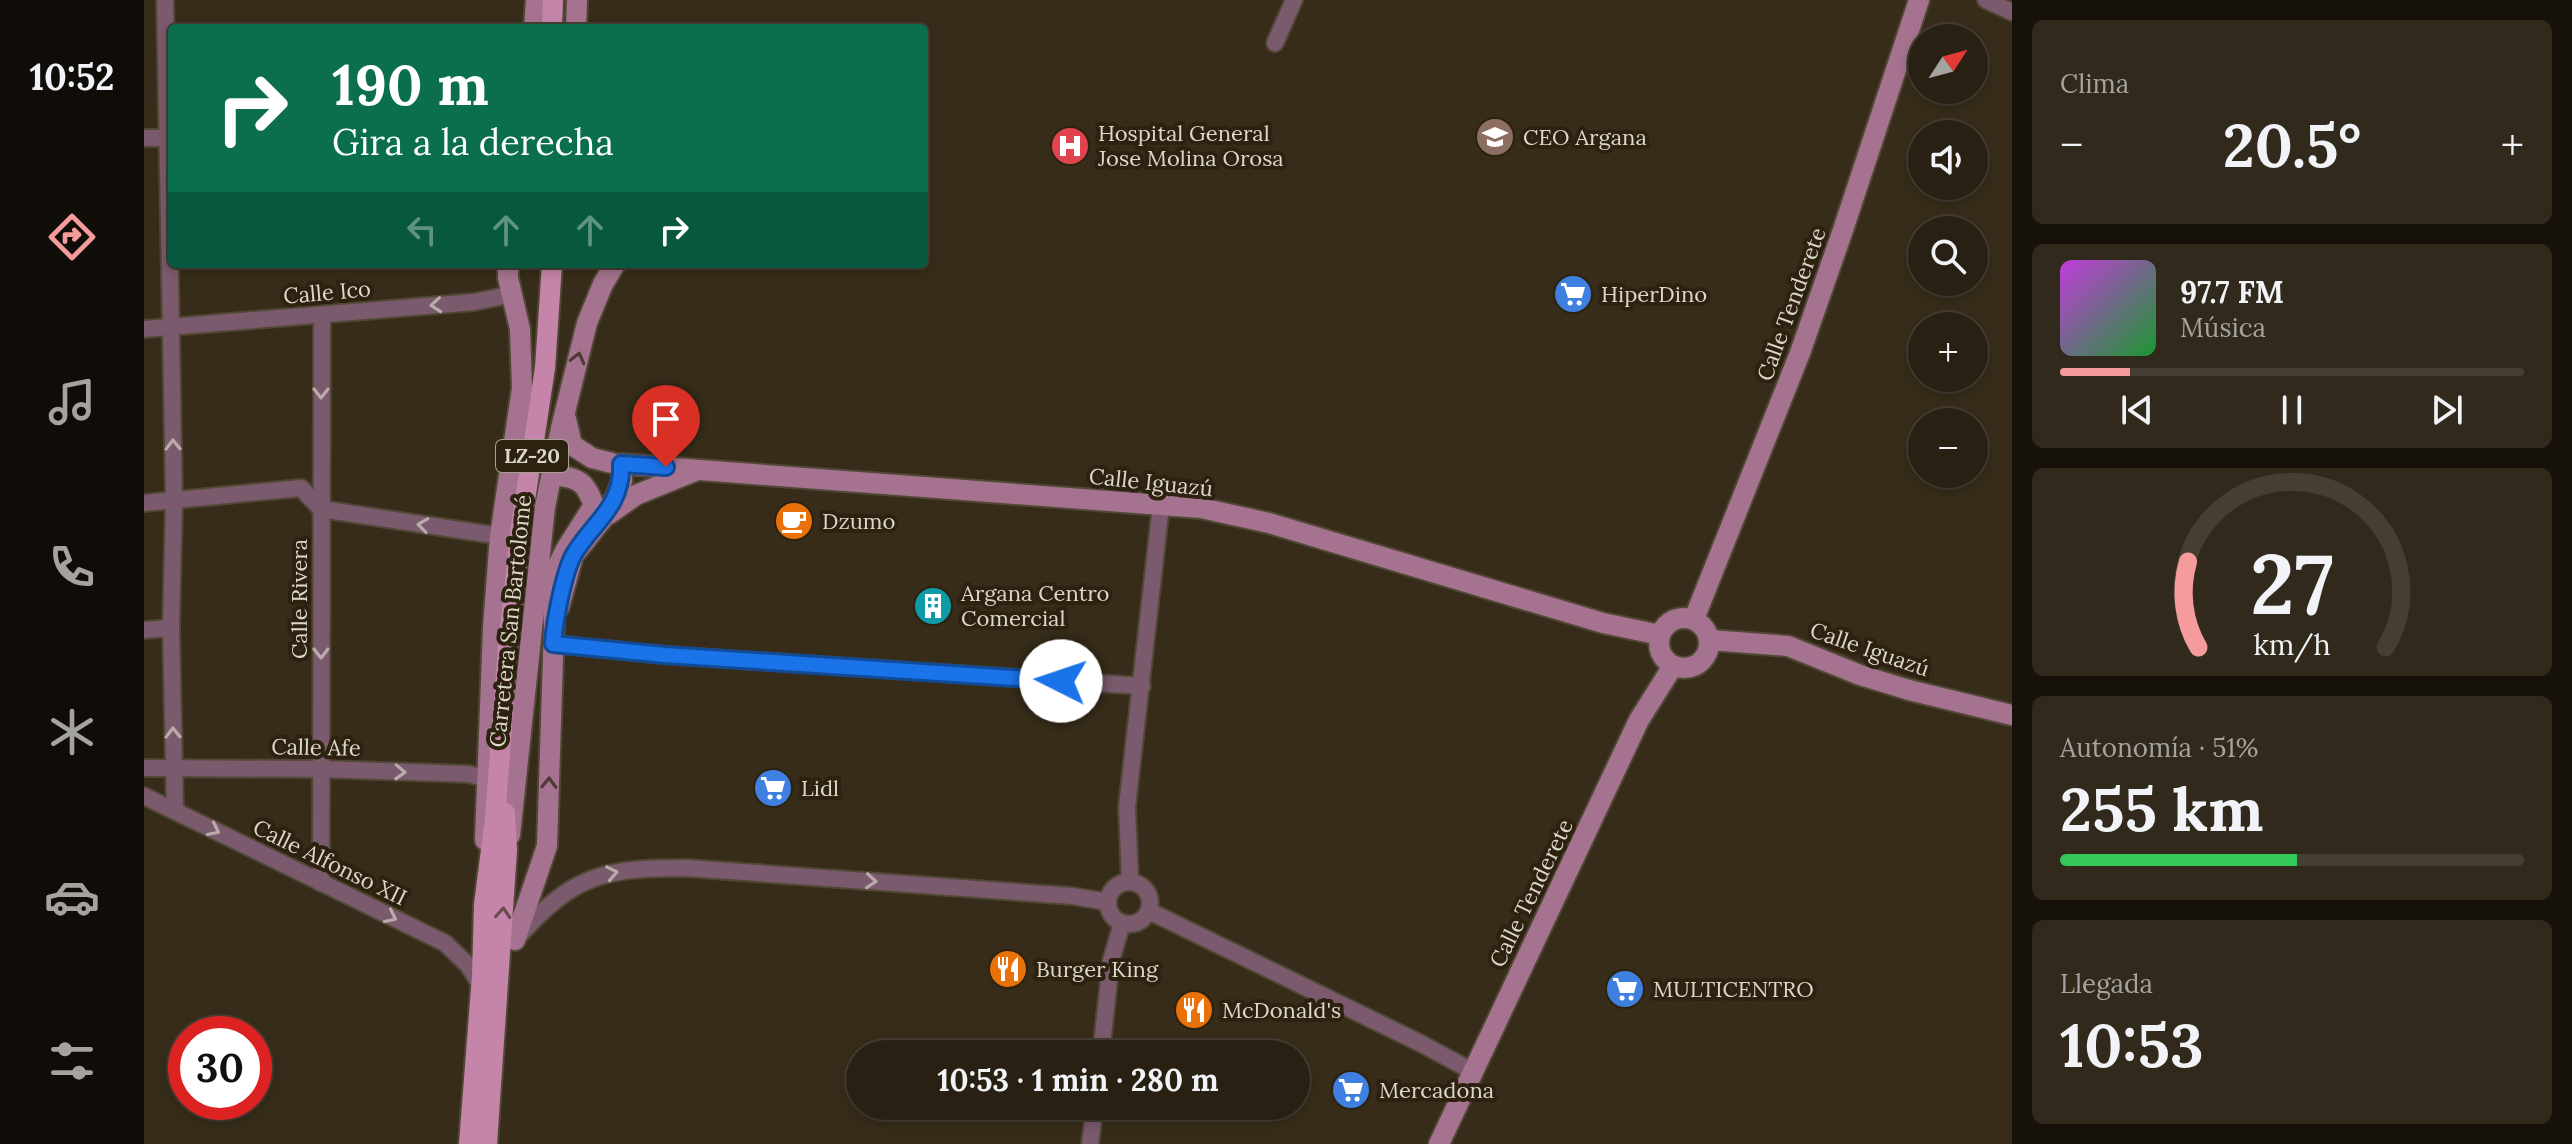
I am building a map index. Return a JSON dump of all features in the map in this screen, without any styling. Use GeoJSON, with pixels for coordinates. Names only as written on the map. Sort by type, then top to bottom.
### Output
{"type":"FeatureCollection","features":[{"type":"Feature","properties":{"kind":"main road"},"geometry":{"type":"LineString","coordinates":[[552,24],[553,0]]}},
{"type":"Feature","properties":{"kind":"main road"},"geometry":{"type":"LineString","coordinates":[[561,0],[561,24]]}},
{"type":"Feature","properties":{"kind":"main road","name":"Carretera San Bartolomé"},"geometry":{"type":"LineString","coordinates":[[484,905],[495,819],[520,533],[545,368],[552,268]]}},
{"type":"Feature","properties":{"kind":"main road","name":"Carretera San Bartolomé"},"geometry":{"type":"LineString","coordinates":[[487,1144],[507,850],[505,821],[518,623],[528,534],[555,369],[562,268]]}},
{"type":"Feature","properties":{"kind":"main road","name":"LZ-20"},"geometry":{"type":"LineString","coordinates":[[469,1144],[482,981],[484,905]]}},
{"type":"Feature","properties":{"kind":"main road"},"geometry":{"type":"LineString","coordinates":[[496,1004],[515,940]]}},
{"type":"Feature","properties":{"kind":"street"},"geometry":{"type":"LineString","coordinates":[[165,0],[168,83]]}},
{"type":"Feature","properties":{"kind":"street"},"geometry":{"type":"LineString","coordinates":[[534,24],[536,0]]}},
{"type":"Feature","properties":{"kind":"street"},"geometry":{"type":"LineString","coordinates":[[576,24],[577,0]]}},
{"type":"Feature","properties":{"kind":"street"},"geometry":{"type":"LineString","coordinates":[[1275,43],[1294,0]]}},
{"type":"Feature","properties":{"kind":"street","name":"Calle Tenderete"},"geometry":{"type":"LineString","coordinates":[[1694,619],[1805,340],[1919,0]]}},
{"type":"Feature","properties":{"kind":"street"},"geometry":{"type":"LineString","coordinates":[[1986,0],[2012,12]]}},
{"type":"Feature","properties":{"kind":"street"},"geometry":{"type":"LineString","coordinates":[[144,138],[168,138]]}},
{"type":"Feature","properties":{"kind":"street"},"geometry":{"type":"LineString","coordinates":[[171,268],[174,500],[171,628],[175,811]]}},
{"type":"Feature","properties":{"kind":"street","name":"Carretera San Bartolomé"},"geometry":{"type":"LineString","coordinates":[[484,905],[493,628],[500,536],[522,388],[520,329],[509,268]]}},
{"type":"Feature","properties":{"kind":"street","name":"Carretera San Bartolomé"},"geometry":{"type":"LineString","coordinates":[[507,850],[565,411],[587,323],[613,268]]}},
{"type":"Feature","properties":{"kind":"street","name":"Calle Ico"},"geometry":{"type":"LineString","coordinates":[[144,329],[475,302],[513,294]]}},
{"type":"Feature","properties":{"kind":"street","name":"Calle Rivera"},"geometry":{"type":"LineString","coordinates":[[321,883],[322,315]]}},
{"type":"Feature","properties":{"kind":"street"},"geometry":{"type":"LineString","coordinates":[[565,411],[572,445],[592,458],[617,464]]}},
{"type":"Feature","properties":{"kind":"street"},"geometry":{"type":"LineString","coordinates":[[555,484],[574,470],[617,464]]}},
{"type":"Feature","properties":{"kind":"street"},"geometry":{"type":"LineString","coordinates":[[515,940],[547,846],[554,636],[552,577],[566,549],[599,511],[617,464]]}},
{"type":"Feature","properties":{"kind":"street","name":"Calle Iguazú"},"geometry":{"type":"LineString","coordinates":[[617,464],[1201,508],[1269,523],[1603,623],[1660,635]]}},
{"type":"Feature","properties":{"kind":"street"},"geometry":{"type":"LineString","coordinates":[[599,511],[698,470]]}},
{"type":"Feature","properties":{"kind":"street"},"geometry":{"type":"LineString","coordinates":[[555,484],[576,478],[586,488],[599,511]]}},
{"type":"Feature","properties":{"kind":"street"},"geometry":{"type":"LineString","coordinates":[[144,503],[301,488],[321,509],[500,536]]}},
{"type":"Feature","properties":{"kind":"street"},"geometry":{"type":"LineString","coordinates":[[1130,881],[1127,807],[1161,505]]}},
{"type":"Feature","properties":{"kind":"street"},"geometry":{"type":"LineString","coordinates":[[1694,619],[1707,632],[1709,651],[1694,666],[1673,666],[1661,653],[1660,635],[1673,620],[1694,619]]}},
{"type":"Feature","properties":{"kind":"street"},"geometry":{"type":"LineString","coordinates":[[144,630],[171,628]]}},
{"type":"Feature","properties":{"kind":"street"},"geometry":{"type":"LineString","coordinates":[[554,636],[651,654],[1142,686]]}},
{"type":"Feature","properties":{"kind":"street","name":"Calle Iguazú"},"geometry":{"type":"LineString","coordinates":[[1710,640],[1788,646],[1860,675],[2012,715]]}},
{"type":"Feature","properties":{"kind":"street","name":"Calle Tenderete"},"geometry":{"type":"LineString","coordinates":[[1439,1144],[1639,720],[1673,666]]}},
{"type":"Feature","properties":{"kind":"street","name":"Calle Afe"},"geometry":{"type":"LineString","coordinates":[[144,768],[322,769],[469,774],[487,779]]}},
{"type":"Feature","properties":{"kind":"street","name":"Calle Alfonso XII"},"geometry":{"type":"LineString","coordinates":[[144,796],[445,943],[482,981]]}},
{"type":"Feature","properties":{"kind":"street"},"geometry":{"type":"LineString","coordinates":[[515,940],[559,895],[580,883],[600,875],[642,868],[687,868],[1072,896],[1108,902]]}},
{"type":"Feature","properties":{"kind":"street"},"geometry":{"type":"LineString","coordinates":[[1130,881],[1138,883],[1149,895],[1149,911],[1138,923],[1122,923],[1109,911],[1108,902],[1115,887],[1130,881]]}},
{"type":"Feature","properties":{"kind":"street"},"geometry":{"type":"LineString","coordinates":[[1149,911],[1472,1071]]}},
{"type":"Feature","properties":{"kind":"street"},"geometry":{"type":"LineString","coordinates":[[1103,1040],[1111,961],[1122,923]]}},
{"type":"Feature","properties":{"kind":"street"},"geometry":{"type":"LineString","coordinates":[[1090,1144],[1093,1120]]}},
{"type":"Feature","properties":{"kind":"place","name":"CEO Argana"},"geometry":{"type":"Point","coordinates":[1495,137]}},
{"type":"Feature","properties":{"kind":"place","name":"Hospital General Jose Molina Orosa"},"geometry":{"type":"Point","coordinates":[1070,146]}},
{"type":"Feature","properties":{"kind":"place","name":"HiperDino"},"geometry":{"type":"Point","coordinates":[1573,294]}},
{"type":"Feature","properties":{"kind":"place","name":"Dzumo"},"geometry":{"type":"Point","coordinates":[794,521]}},
{"type":"Feature","properties":{"kind":"place","name":"Argana Centro Comercial"},"geometry":{"type":"Point","coordinates":[933,606]}},
{"type":"Feature","properties":{"kind":"place","name":"Lidl"},"geometry":{"type":"Point","coordinates":[773,788]}},
{"type":"Feature","properties":{"kind":"place","name":"Burger King"},"geometry":{"type":"Point","coordinates":[1008,969]}},
{"type":"Feature","properties":{"kind":"place","name":"MULTICENTRO"},"geometry":{"type":"Point","coordinates":[1625,989]}},
{"type":"Feature","properties":{"kind":"place","name":"McDonald's"},"geometry":{"type":"Point","coordinates":[1194,1010]}},
{"type":"Feature","properties":{"kind":"place","name":"Mercadona"},"geometry":{"type":"Point","coordinates":[1351,1090]}},
{"type":"Feature","properties":{"kind":"route"},"geometry":{"type":"LineString","coordinates":[[666,467],[621,464],[622,481],[615,498],[573,556],[554,627],[553,644],[665,655],[1061,681]]}}]}
